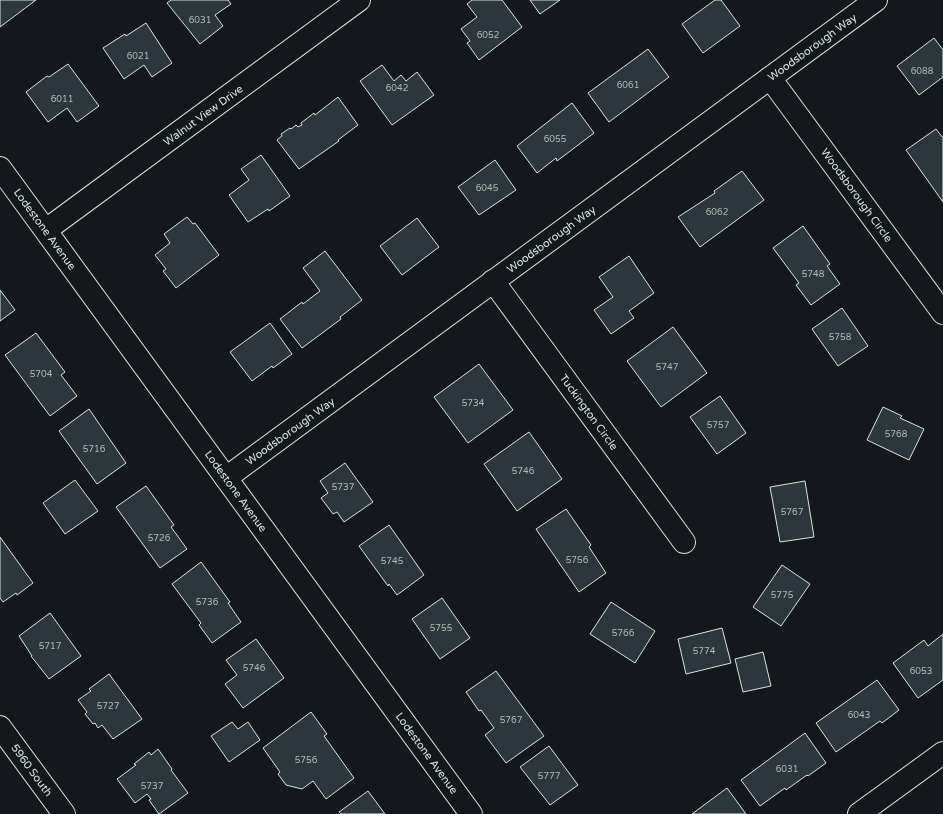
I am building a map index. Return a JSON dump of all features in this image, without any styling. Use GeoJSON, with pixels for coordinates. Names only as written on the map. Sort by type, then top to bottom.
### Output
{"type":"FeatureCollection","features":[{"type":"Feature","properties":{"kind":"street","name":"Walnut View Drive"},"geometry":{"type":"LineString","coordinates":[[46,230],[359,0]]}},
{"type":"Feature","properties":{"kind":"street","name":"Woodsborough Way"},"geometry":{"type":"LineString","coordinates":[[226,478],[876,0]]}},
{"type":"Feature","properties":{"kind":"street","name":"Woodsborough Circle"},"geometry":{"type":"LineString","coordinates":[[770,78],[943,313]]}},
{"type":"Feature","properties":{"kind":"street","name":"Lodestone Avenue"},"geometry":{"type":"LineString","coordinates":[[0,168],[471,814]]}},
{"type":"Feature","properties":{"kind":"street","name":"Tuckington Circle"},"geometry":{"type":"LineString","coordinates":[[494,281],[684,542]]}},
{"type":"Feature","properties":{"kind":"street","name":"5960 South"},"geometry":{"type":"LineString","coordinates":[[0,727],[64,814]]}},
{"type":"Feature","properties":{"kind":"street"},"geometry":{"type":"LineString","coordinates":[[859,814],[943,753]]}},
{"type":"Feature","properties":{"kind":"building"},"geometry":{"type":"Polygon","coordinates":[[[0,0],[36,0],[0,27],[0,0]]]}},
{"type":"Feature","properties":{"kind":"building"},"geometry":{"type":"Polygon","coordinates":[[[171,0],[228,0],[231,4],[215,15],[223,26],[200,44],[167,3],[171,0]]]}},
{"type":"Feature","properties":{"kind":"building"},"geometry":{"type":"Polygon","coordinates":[[[472,0],[502,0],[522,27],[479,60],[467,43],[470,41],[461,29],[477,17],[467,4],[472,0]]]}},
{"type":"Feature","properties":{"kind":"building"},"geometry":{"type":"Polygon","coordinates":[[[530,0],[560,0],[540,14],[530,0]]]}},
{"type":"Feature","properties":{"kind":"building"},"geometry":{"type":"Polygon","coordinates":[[[715,0],[721,0],[740,26],[703,53],[682,24],[715,0]]]}},
{"type":"Feature","properties":{"kind":"building"},"geometry":{"type":"Polygon","coordinates":[[[146,23],[172,63],[152,77],[144,65],[124,79],[103,48],[146,23]]]}},
{"type":"Feature","properties":{"kind":"building"},"geometry":{"type":"Polygon","coordinates":[[[934,38],[943,50],[943,77],[919,95],[897,66],[934,38]]]}},
{"type":"Feature","properties":{"kind":"building"},"geometry":{"type":"Polygon","coordinates":[[[648,49],[669,77],[609,122],[588,93],[648,49]]]}},
{"type":"Feature","properties":{"kind":"building"},"geometry":{"type":"Polygon","coordinates":[[[68,64],[99,106],[77,122],[67,108],[48,122],[26,92],[47,76],[49,77],[68,64]]]}},
{"type":"Feature","properties":{"kind":"building"},"geometry":{"type":"Polygon","coordinates":[[[382,65],[394,81],[401,75],[406,81],[417,72],[434,95],[392,125],[360,81],[382,65]]]}},
{"type":"Feature","properties":{"kind":"building"},"geometry":{"type":"Polygon","coordinates":[[[338,97],[358,125],[338,140],[339,141],[299,169],[277,140],[282,136],[281,134],[296,125],[298,127],[302,125],[301,123],[314,113],[315,115],[338,97]]]}},
{"type":"Feature","properties":{"kind":"building"},"geometry":{"type":"Polygon","coordinates":[[[572,103],[594,133],[557,161],[556,158],[537,173],[517,146],[572,103]]]}},
{"type":"Feature","properties":{"kind":"building"},"geometry":{"type":"Polygon","coordinates":[[[936,129],[943,138],[943,202],[906,150],[936,129]]]}},
{"type":"Feature","properties":{"kind":"building"},"geometry":{"type":"Polygon","coordinates":[[[261,155],[290,196],[269,211],[268,209],[248,222],[229,195],[249,180],[241,169],[261,155]]]}},
{"type":"Feature","properties":{"kind":"building"},"geometry":{"type":"Polygon","coordinates":[[[495,160],[516,190],[479,215],[458,187],[495,160]]]}},
{"type":"Feature","properties":{"kind":"building"},"geometry":{"type":"Polygon","coordinates":[[[742,171],[764,200],[700,247],[678,217],[715,193],[714,191],[742,171]]]}},
{"type":"Feature","properties":{"kind":"building"},"geometry":{"type":"Polygon","coordinates":[[[187,217],[193,224],[195,223],[219,255],[176,288],[163,271],[166,269],[155,255],[170,243],[164,234],[187,217]]]}},
{"type":"Feature","properties":{"kind":"building"},"geometry":{"type":"Polygon","coordinates":[[[417,218],[439,247],[402,275],[380,246],[417,218]]]}},
{"type":"Feature","properties":{"kind":"building"},"geometry":{"type":"Polygon","coordinates":[[[803,226],[830,264],[827,266],[840,284],[811,305],[796,285],[799,283],[773,248],[803,226]]]}},
{"type":"Feature","properties":{"kind":"building"},"geometry":{"type":"Polygon","coordinates":[[[325,251],[362,300],[340,317],[341,319],[302,348],[280,319],[302,302],[303,304],[320,291],[303,268],[325,251]]]}},
{"type":"Feature","properties":{"kind":"building"},"geometry":{"type":"Polygon","coordinates":[[[629,256],[654,293],[629,311],[634,318],[611,334],[594,310],[613,297],[599,277],[629,256]]]}},
{"type":"Feature","properties":{"kind":"building"},"geometry":{"type":"Polygon","coordinates":[[[0,290],[15,310],[0,321],[0,290]]]}},
{"type":"Feature","properties":{"kind":"building"},"geometry":{"type":"Polygon","coordinates":[[[842,308],[868,346],[838,366],[812,329],[842,308]]]}},
{"type":"Feature","properties":{"kind":"building"},"geometry":{"type":"Polygon","coordinates":[[[270,323],[292,354],[273,368],[272,366],[252,381],[230,352],[270,323]]]}},
{"type":"Feature","properties":{"kind":"building"},"geometry":{"type":"Polygon","coordinates":[[[673,327],[707,373],[661,407],[627,361],[673,327]]]}},
{"type":"Feature","properties":{"kind":"building"},"geometry":{"type":"Polygon","coordinates":[[[36,333],[65,372],[61,375],[77,396],[50,416],[5,355],[36,333]]]}},
{"type":"Feature","properties":{"kind":"building"},"geometry":{"type":"Polygon","coordinates":[[[479,364],[513,410],[468,443],[434,397],[479,364]]]}},
{"type":"Feature","properties":{"kind":"building"},"geometry":{"type":"Polygon","coordinates":[[[720,396],[746,433],[717,454],[690,417],[720,396]]]}},
{"type":"Feature","properties":{"kind":"building"},"geometry":{"type":"Polygon","coordinates":[[[883,407],[902,416],[900,418],[924,429],[909,460],[867,440],[883,407]]]}},
{"type":"Feature","properties":{"kind":"building"},"geometry":{"type":"Polygon","coordinates":[[[89,409],[126,463],[97,484],[59,431],[89,409]]]}},
{"type":"Feature","properties":{"kind":"building"},"geometry":{"type":"Polygon","coordinates":[[[529,432],[562,479],[517,511],[484,464],[529,432]]]}},
{"type":"Feature","properties":{"kind":"building"},"geometry":{"type":"Polygon","coordinates":[[[345,463],[373,502],[344,522],[337,512],[333,514],[321,498],[328,493],[320,481],[345,463]]]}},
{"type":"Feature","properties":{"kind":"building"},"geometry":{"type":"Polygon","coordinates":[[[75,480],[98,511],[65,534],[43,503],[75,480]]]}},
{"type":"Feature","properties":{"kind":"building"},"geometry":{"type":"Polygon","coordinates":[[[805,481],[814,537],[780,542],[770,487],[805,481]]]}},
{"type":"Feature","properties":{"kind":"building"},"geometry":{"type":"Polygon","coordinates":[[[146,486],[174,525],[171,527],[187,549],[160,568],[116,507],[146,486]]]}},
{"type":"Feature","properties":{"kind":"building"},"geometry":{"type":"Polygon","coordinates":[[[566,509],[591,545],[589,547],[606,573],[579,592],[536,529],[566,509]]]}},
{"type":"Feature","properties":{"kind":"building"},"geometry":{"type":"Polygon","coordinates":[[[389,525],[424,575],[397,595],[389,584],[388,586],[359,546],[389,525]]]}},
{"type":"Feature","properties":{"kind":"building"},"geometry":{"type":"Polygon","coordinates":[[[0,537],[33,583],[17,595],[16,593],[3,602],[0,598],[0,537]]]}},
{"type":"Feature","properties":{"kind":"building"},"geometry":{"type":"Polygon","coordinates":[[[201,562],[230,602],[228,603],[241,622],[212,643],[199,625],[201,623],[172,584],[201,562]]]}},
{"type":"Feature","properties":{"kind":"building"},"geometry":{"type":"Polygon","coordinates":[[[782,565],[810,584],[781,626],[753,607],[782,565]]]}},
{"type":"Feature","properties":{"kind":"building"},"geometry":{"type":"Polygon","coordinates":[[[442,598],[470,638],[440,659],[412,619],[442,598]]]}},
{"type":"Feature","properties":{"kind":"building"},"geometry":{"type":"Polygon","coordinates":[[[611,602],[655,631],[635,663],[590,634],[611,602]]]}},
{"type":"Feature","properties":{"kind":"building"},"geometry":{"type":"Polygon","coordinates":[[[50,613],[81,656],[49,679],[31,656],[19,636],[50,613]]]}},
{"type":"Feature","properties":{"kind":"building"},"geometry":{"type":"Polygon","coordinates":[[[722,628],[731,663],[686,674],[678,639],[722,628]]]}},
{"type":"Feature","properties":{"kind":"building"},"geometry":{"type":"Polygon","coordinates":[[[943,634],[943,680],[918,698],[893,663],[924,640],[928,646],[943,634]]]}},
{"type":"Feature","properties":{"kind":"building"},"geometry":{"type":"Polygon","coordinates":[[[256,639],[284,678],[243,708],[225,684],[237,675],[226,660],[256,639]]]}},
{"type":"Feature","properties":{"kind":"building"},"geometry":{"type":"Polygon","coordinates":[[[763,652],[771,686],[743,692],[735,659],[763,652]]]}},
{"type":"Feature","properties":{"kind":"building"},"geometry":{"type":"Polygon","coordinates":[[[496,671],[544,736],[506,763],[485,735],[494,728],[481,710],[479,711],[466,692],[496,671]]]}},
{"type":"Feature","properties":{"kind":"building"},"geometry":{"type":"Polygon","coordinates":[[[109,674],[142,719],[113,739],[102,725],[98,728],[95,723],[93,724],[85,714],[87,712],[78,700],[91,691],[89,689],[109,674]]]}},
{"type":"Feature","properties":{"kind":"building"},"geometry":{"type":"Polygon","coordinates":[[[877,680],[899,710],[882,723],[880,721],[836,752],[816,723],[877,680]]]}},
{"type":"Feature","properties":{"kind":"building"},"geometry":{"type":"Polygon","coordinates":[[[311,712],[327,734],[324,736],[354,778],[326,799],[313,781],[302,789],[286,785],[278,774],[280,772],[263,748],[311,712]]]}},
{"type":"Feature","properties":{"kind":"building"},"geometry":{"type":"Polygon","coordinates":[[[232,722],[238,729],[248,722],[260,740],[229,762],[211,736],[232,722]]]}},
{"type":"Feature","properties":{"kind":"building"},"geometry":{"type":"Polygon","coordinates":[[[805,733],[826,763],[786,790],[785,788],[760,806],[741,780],[805,733]]]}},
{"type":"Feature","properties":{"kind":"building"},"geometry":{"type":"Polygon","coordinates":[[[549,746],[578,785],[550,805],[520,767],[549,746]]]}},
{"type":"Feature","properties":{"kind":"building"},"geometry":{"type":"Polygon","coordinates":[[[158,749],[188,793],[159,814],[149,800],[151,799],[147,794],[135,803],[117,779],[136,765],[134,764],[149,752],[151,755],[158,749]]]}},
{"type":"Feature","properties":{"kind":"building"},"geometry":{"type":"Polygon","coordinates":[[[727,788],[746,814],[692,814],[727,788]]]}},
{"type":"Feature","properties":{"kind":"building"},"geometry":{"type":"Polygon","coordinates":[[[368,791],[385,814],[341,814],[339,812],[368,791]]]}}]}
